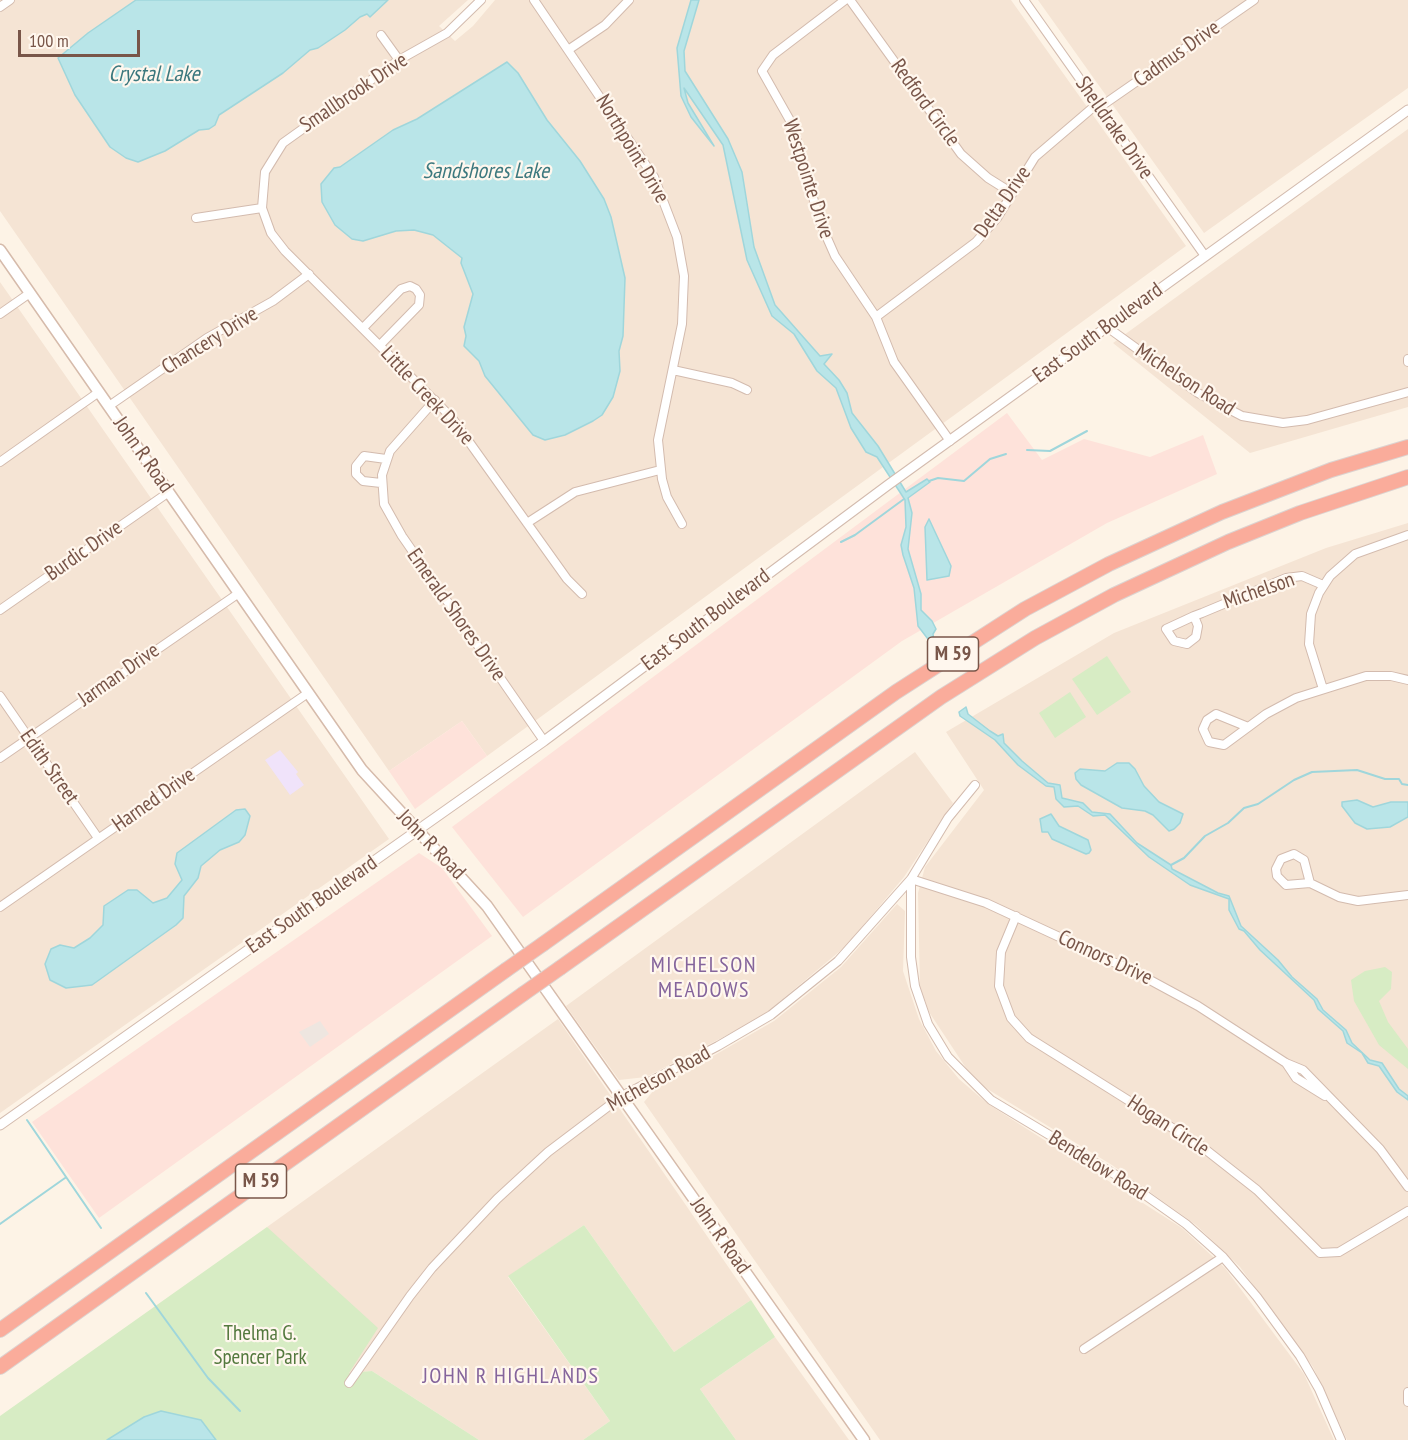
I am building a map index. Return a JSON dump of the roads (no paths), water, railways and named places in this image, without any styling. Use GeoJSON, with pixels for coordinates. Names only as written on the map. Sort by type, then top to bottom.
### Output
{"type":"FeatureCollection","features":[{"type":"Feature","properties":{"kind":"highway","name":"M 59"},"geometry":{"type":"LineString","coordinates":[[0,1330],[896,692],[1025,609],[1109,564],[1222,512],[1331,470],[1408,447]]}},
{"type":"Feature","properties":{"kind":"highway","name":"M 59"},"geometry":{"type":"LineString","coordinates":[[0,1367],[941,697],[1035,638],[1107,598],[1228,542],[1309,510],[1408,477]]}},
{"type":"Feature","properties":{"kind":"main road","name":"John R Road"},"geometry":{"type":"LineString","coordinates":[[0,250],[362,770],[476,892],[864,1440]]}},
{"type":"Feature","properties":{"kind":"street"},"geometry":{"type":"LineString","coordinates":[[0,7],[10,0]]}},
{"type":"Feature","properties":{"kind":"street","name":"Smallbrook Drive"},"geometry":{"type":"LineString","coordinates":[[262,208],[265,172],[283,143],[399,60],[447,33],[481,0]]}},
{"type":"Feature","properties":{"kind":"street","name":"Northpoint Drive"},"geometry":{"type":"LineString","coordinates":[[534,0],[654,177],[673,222],[681,252],[684,291],[682,324],[658,440],[660,470],[667,497],[682,524]]}},
{"type":"Feature","properties":{"kind":"street"},"geometry":{"type":"LineString","coordinates":[[568,50],[605,26],[629,0]]}},
{"type":"Feature","properties":{"kind":"street","name":"Westpointe Drive"},"geometry":{"type":"LineString","coordinates":[[845,0],[773,55],[762,71],[792,124],[828,242],[842,269],[876,317],[894,362],[950,441]]}},
{"type":"Feature","properties":{"kind":"street","name":"Redford Circle"},"geometry":{"type":"LineString","coordinates":[[850,0],[961,154],[988,178],[1012,193]]}},
{"type":"Feature","properties":{"kind":"street","name":"Shelldrake Drive"},"geometry":{"type":"LineString","coordinates":[[1024,0],[1205,256]]}},
{"type":"Feature","properties":{"kind":"street","name":"Cadmus Drive"},"geometry":{"type":"LineString","coordinates":[[1099,106],[1254,0]]}},
{"type":"Feature","properties":{"kind":"street"},"geometry":{"type":"LineString","coordinates":[[381,34],[399,60]]}},
{"type":"Feature","properties":{"kind":"street","name":"Delta Drive"},"geometry":{"type":"LineString","coordinates":[[876,317],[976,242],[997,218],[1023,172],[1041,151],[1099,106]]}},
{"type":"Feature","properties":{"kind":"street","name":"East South Boulevard"},"geometry":{"type":"LineString","coordinates":[[0,1125],[544,741],[888,485],[1408,110]]}},
{"type":"Feature","properties":{"kind":"street"},"geometry":{"type":"LineString","coordinates":[[196,218],[262,208]]}},
{"type":"Feature","properties":{"kind":"street","name":"Little Creek Drive"},"geometry":{"type":"LineString","coordinates":[[262,208],[271,233],[435,400],[470,441],[567,579],[582,594]]}},
{"type":"Feature","properties":{"kind":"street","name":"Chancery Drive"},"geometry":{"type":"LineString","coordinates":[[109,406],[207,338],[273,301],[309,274]]}},
{"type":"Feature","properties":{"kind":"street"},"geometry":{"type":"LineString","coordinates":[[363,328],[402,289],[410,286],[416,289],[420,295],[419,305],[380,345]]}},
{"type":"Feature","properties":{"kind":"street"},"geometry":{"type":"LineString","coordinates":[[0,314],[30,293]]}},
{"type":"Feature","properties":{"kind":"street","name":"Michelson Road"},"geometry":{"type":"LineString","coordinates":[[1107,327],[1198,393],[1242,416],[1283,423],[1307,420],[1408,392]]}},
{"type":"Feature","properties":{"kind":"street"},"geometry":{"type":"LineString","coordinates":[[673,370],[732,383],[747,390]]}},
{"type":"Feature","properties":{"kind":"street"},"geometry":{"type":"LineString","coordinates":[[0,462],[99,392]]}},
{"type":"Feature","properties":{"kind":"street","name":"Emerald Shores Drive"},"geometry":{"type":"LineString","coordinates":[[435,400],[396,440],[386,459],[381,483],[384,504],[395,526],[544,741]]}},
{"type":"Feature","properties":{"kind":"street"},"geometry":{"type":"LineString","coordinates":[[381,483],[363,481],[356,474],[356,466],[364,456],[386,459]]}},
{"type":"Feature","properties":{"kind":"street"},"geometry":{"type":"LineString","coordinates":[[527,523],[559,501],[589,487],[660,470]]}},
{"type":"Feature","properties":{"kind":"street","name":"Burdic Drive"},"geometry":{"type":"LineString","coordinates":[[0,610],[169,492]]}},
{"type":"Feature","properties":{"kind":"street"},"geometry":{"type":"LineString","coordinates":[[1323,689],[1309,644],[1311,614],[1323,585],[1336,569],[1355,554],[1408,535]]}},
{"type":"Feature","properties":{"kind":"street","name":"Michelson"},"geometry":{"type":"LineString","coordinates":[[1194,616],[1293,576],[1310,577],[1323,585]]}},
{"type":"Feature","properties":{"kind":"street","name":"Jarman Drive"},"geometry":{"type":"LineString","coordinates":[[0,758],[239,593]]}},
{"type":"Feature","properties":{"kind":"street"},"geometry":{"type":"LineString","coordinates":[[1248,727],[1216,714],[1207,720],[1203,729],[1209,742],[1218,746],[1227,744],[1286,702],[1366,676],[1391,676],[1408,680]]}},
{"type":"Feature","properties":{"kind":"street","name":"Harned Drive"},"geometry":{"type":"LineString","coordinates":[[0,907],[308,693]]}},
{"type":"Feature","properties":{"kind":"street","name":"Edith Street"},"geometry":{"type":"LineString","coordinates":[[0,696],[98,838]]}},
{"type":"Feature","properties":{"kind":"street","name":"Michelson Road"},"geometry":{"type":"LineString","coordinates":[[349,1383],[410,1296],[471,1226],[555,1146],[622,1096],[718,1046],[783,1007],[838,961],[911,879],[948,818],[975,785]]}},
{"type":"Feature","properties":{"kind":"street"},"geometry":{"type":"LineString","coordinates":[[1310,883],[1304,860],[1294,854],[1281,859],[1276,869],[1283,884],[1295,886],[1310,883],[1339,897],[1358,901],[1408,895]]}},
{"type":"Feature","properties":{"kind":"street","name":"Connors Drive"},"geometry":{"type":"LineString","coordinates":[[911,879],[957,892],[1016,916],[1175,992],[1286,1063],[1314,1078],[1329,1098],[1380,1149],[1408,1187]]}},
{"type":"Feature","properties":{"kind":"street","name":"Bendelow Road"},"geometry":{"type":"LineString","coordinates":[[911,879],[911,957],[915,986],[932,1033],[952,1063],[991,1100],[1121,1178],[1186,1224],[1223,1257],[1257,1297],[1300,1356],[1341,1440]]}},
{"type":"Feature","properties":{"kind":"street","name":"Hogan Circle"},"geometry":{"type":"LineString","coordinates":[[1016,916],[1001,952],[999,986],[1011,1018],[1029,1038],[1201,1146],[1257,1190],[1320,1253],[1339,1252],[1408,1211]]}},
{"type":"Feature","properties":{"kind":"street"},"geometry":{"type":"LineString","coordinates":[[1084,1349],[1223,1257]]}},
{"type":"Feature","properties":{"kind":"street"},"geometry":{"type":"LineString","coordinates":[[1408,1392],[1408,1402]]}},
{"type":"Feature","properties":{"kind":"water","name":"Crystal Lake"},"geometry":{"type":"Polygon","coordinates":[[[136,0],[388,0],[370,17],[367,14],[360,17],[345,30],[318,48],[310,50],[283,73],[219,115],[215,125],[209,129],[199,130],[165,151],[138,162],[126,158],[110,147],[75,95],[58,58],[88,33],[136,0]]]}},
{"type":"Feature","properties":{"kind":"water"},"geometry":{"type":"Polygon","coordinates":[[[691,0],[699,0],[684,51],[685,71],[728,139],[742,172],[754,247],[775,305],[820,356],[832,354],[824,364],[839,380],[847,393],[852,413],[878,446],[906,492],[927,479],[930,482],[908,498],[912,513],[908,549],[921,594],[921,610],[932,621],[936,629],[933,634],[934,640],[931,643],[918,626],[914,588],[901,545],[906,527],[905,500],[877,457],[866,452],[851,428],[836,388],[817,371],[794,334],[772,316],[747,260],[723,145],[684,88],[688,103],[714,146],[691,117],[681,96],[677,48],[691,0]]]}},
{"type":"Feature","properties":{"kind":"water","name":"Sandshores Lake"},"geometry":{"type":"Polygon","coordinates":[[[507,62],[518,73],[547,120],[580,161],[604,199],[611,217],[625,278],[623,336],[619,351],[620,371],[613,397],[602,415],[593,421],[565,435],[545,440],[533,435],[485,376],[479,361],[464,346],[466,336],[464,327],[473,294],[461,263],[462,258],[433,235],[414,230],[396,231],[363,241],[352,239],[335,225],[322,202],[321,184],[334,168],[340,167],[393,130],[417,119],[507,62]]]}},
{"type":"Feature","properties":{"kind":"water"},"geometry":{"type":"Polygon","coordinates":[[[929,519],[951,566],[949,576],[927,580],[925,527],[929,519]]]}},
{"type":"Feature","properties":{"kind":"water"},"geometry":{"type":"Polygon","coordinates":[[[966,707],[968,714],[990,731],[998,736],[1003,734],[1004,743],[1048,783],[1060,785],[1062,798],[1083,803],[1092,812],[1110,814],[1137,843],[1171,865],[1172,869],[1218,893],[1229,896],[1241,926],[1317,999],[1323,1010],[1346,1030],[1352,1043],[1370,1060],[1382,1063],[1399,1089],[1408,1096],[1408,1100],[1397,1092],[1379,1066],[1368,1063],[1362,1053],[1347,1043],[1343,1031],[1318,1009],[1314,1000],[1260,950],[1244,931],[1239,929],[1229,910],[1229,899],[1190,885],[1149,857],[1105,815],[1093,816],[1078,806],[1064,807],[1056,799],[1054,787],[1046,786],[1018,765],[995,740],[960,716],[959,712],[966,707]]]}},
{"type":"Feature","properties":{"kind":"water"},"geometry":{"type":"Polygon","coordinates":[[[1117,763],[1129,763],[1144,786],[1159,802],[1183,814],[1180,823],[1174,829],[1169,831],[1153,815],[1145,811],[1122,808],[1081,785],[1076,779],[1075,773],[1080,769],[1105,771],[1117,763]]]}},
{"type":"Feature","properties":{"kind":"water"},"geometry":{"type":"Polygon","coordinates":[[[1357,800],[1373,807],[1391,802],[1408,802],[1408,817],[1390,827],[1367,829],[1355,823],[1342,806],[1342,802],[1357,800]]]}},
{"type":"Feature","properties":{"kind":"water"},"geometry":{"type":"Polygon","coordinates":[[[245,809],[250,816],[245,835],[239,842],[220,850],[201,866],[198,878],[184,896],[183,918],[176,925],[92,985],[66,988],[50,980],[45,964],[51,949],[60,945],[74,948],[90,938],[103,925],[104,906],[128,890],[137,890],[153,903],[167,898],[182,880],[175,864],[177,853],[236,810],[245,809]]]}},
{"type":"Feature","properties":{"kind":"water"},"geometry":{"type":"Polygon","coordinates":[[[1051,814],[1059,826],[1088,840],[1091,850],[1089,853],[1086,854],[1052,839],[1048,832],[1042,832],[1040,819],[1051,814]]]}},
{"type":"Feature","properties":{"kind":"water"},"geometry":{"type":"Polygon","coordinates":[[[161,1411],[201,1420],[216,1440],[107,1440],[144,1417],[161,1411]]]}},
{"type":"Feature","properties":{"kind":"waterway"},"geometry":{"type":"LineString","coordinates":[[1027,450],[1050,451],[1087,431]]}},
{"type":"Feature","properties":{"kind":"waterway"},"geometry":{"type":"LineString","coordinates":[[929,481],[938,478],[964,481],[990,459],[1006,454]]}},
{"type":"Feature","properties":{"kind":"waterway"},"geometry":{"type":"LineString","coordinates":[[841,542],[855,535],[904,499]]}},
{"type":"Feature","properties":{"kind":"waterway"},"geometry":{"type":"LineString","coordinates":[[1171,865],[1184,858],[1205,836],[1228,823],[1244,808],[1258,804],[1294,780],[1312,772],[1357,770],[1385,779],[1399,779],[1402,784],[1408,785]]}},
{"type":"Feature","properties":{"kind":"waterway"},"geometry":{"type":"LineString","coordinates":[[27,1120],[101,1228]]}},
{"type":"Feature","properties":{"kind":"waterway"},"geometry":{"type":"LineString","coordinates":[[0,1224],[65,1178]]}},
{"type":"Feature","properties":{"kind":"waterway"},"geometry":{"type":"LineString","coordinates":[[146,1293],[208,1378],[240,1411]]}},
{"type":"Feature","properties":{"kind":"district","name":"MICHELSON MEADOWS"},"geometry":{"type":"Point","coordinates":[704,978]}},
{"type":"Feature","properties":{"kind":"district","name":"JOHN R HIGHLANDS"},"geometry":{"type":"Point","coordinates":[511,1377]}},
{"type":"Feature","properties":{"kind":"park label","name":"Thelma G. Spencer Park"},"geometry":{"type":"Point","coordinates":[260,1346]}}]}
